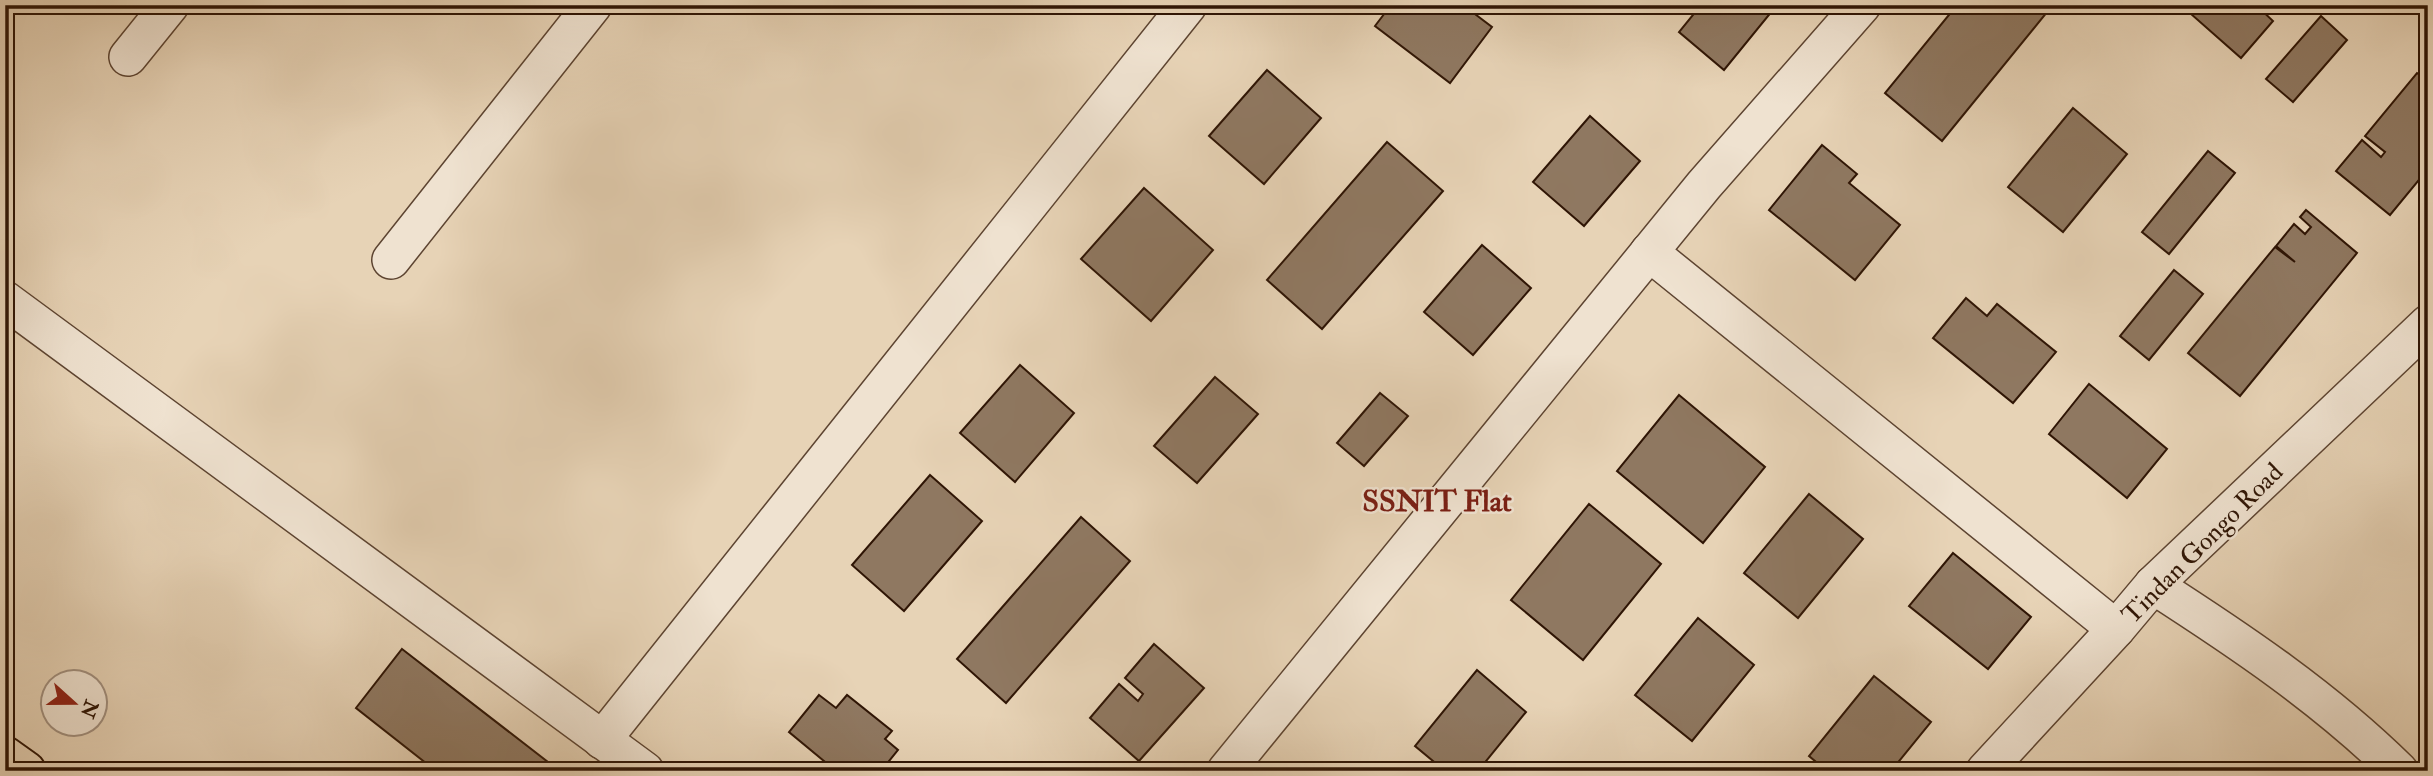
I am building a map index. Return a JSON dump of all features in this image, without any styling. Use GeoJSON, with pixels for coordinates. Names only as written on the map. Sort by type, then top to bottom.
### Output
{"type":"FeatureCollection","features":[{"type":"Feature","properties":{"kind":"highway"},"geometry":{"type":"LineString","coordinates":[[5,756],[26,771]]}},
{"type":"Feature","properties":{"kind":"street"},"geometry":{"type":"LineString","coordinates":[[128,57],[170,5]]}},
{"type":"Feature","properties":{"kind":"street"},"geometry":{"type":"LineString","coordinates":[[391,260],[593,5]]}},
{"type":"Feature","properties":{"kind":"street"},"geometry":{"type":"LineString","coordinates":[[602,740],[1188,5]]}},
{"type":"Feature","properties":{"kind":"street"},"geometry":{"type":"LineString","coordinates":[[1226,771],[1704,185],[1862,5]]}},
{"type":"Feature","properties":{"kind":"street"},"geometry":{"type":"LineString","coordinates":[[1649,252],[2116,629]]}},
{"type":"Feature","properties":{"kind":"street"},"geometry":{"type":"LineString","coordinates":[[5,300],[645,771]]}},
{"type":"Feature","properties":{"kind":"street","name":"Tindan Gongo Road"},"geometry":{"type":"LineString","coordinates":[[1985,771],[2153,585],[2428,324]]}},
{"type":"Feature","properties":{"kind":"street"},"geometry":{"type":"LineString","coordinates":[[2153,585],[2252,649],[2300,685],[2399,771]]}},
{"type":"Feature","properties":{"kind":"building"},"geometry":{"type":"Polygon","coordinates":[[[1391,5],[1463,5],[1492,27],[1450,83],[1375,26],[1391,5]]]}},
{"type":"Feature","properties":{"kind":"building"},"geometry":{"type":"Polygon","coordinates":[[[1701,5],[1777,5],[1724,70],[1679,32],[1701,5]]]}},
{"type":"Feature","properties":{"kind":"building"},"geometry":{"type":"Polygon","coordinates":[[[1957,5],[2052,6],[1942,141],[1885,93],[1957,5]]]}},
{"type":"Feature","properties":{"kind":"building"},"geometry":{"type":"Polygon","coordinates":[[[2199,5],[2256,5],[2273,21],[2241,58],[2191,14],[2199,5]]]}},
{"type":"Feature","properties":{"kind":"building"},"geometry":{"type":"Polygon","coordinates":[[[2321,16],[2347,40],[2293,102],[2266,79],[2321,16]]]}},
{"type":"Feature","properties":{"kind":"building"},"geometry":{"type":"Polygon","coordinates":[[[1267,70],[1321,118],[1264,184],[1209,136],[1267,70]]]}},
{"type":"Feature","properties":{"kind":"building"},"geometry":{"type":"Polygon","coordinates":[[[2417,73],[2428,81],[2428,169],[2390,215],[2336,171],[2362,140],[2381,157],[2385,152],[2365,136],[2417,73]]]}},
{"type":"Feature","properties":{"kind":"building"},"geometry":{"type":"Polygon","coordinates":[[[2073,108],[2127,154],[2063,232],[2008,187],[2073,108]]]}},
{"type":"Feature","properties":{"kind":"building"},"geometry":{"type":"Polygon","coordinates":[[[1590,116],[1640,161],[1584,226],[1533,182],[1590,116]]]}},
{"type":"Feature","properties":{"kind":"building"},"geometry":{"type":"Polygon","coordinates":[[[1387,142],[1443,191],[1322,329],[1267,280],[1387,142]]]}},
{"type":"Feature","properties":{"kind":"building"},"geometry":{"type":"Polygon","coordinates":[[[1822,145],[1857,174],[1849,183],[1900,225],[1855,280],[1769,210],[1822,145]]]}},
{"type":"Feature","properties":{"kind":"building"},"geometry":{"type":"Polygon","coordinates":[[[2208,151],[2235,173],[2169,254],[2142,232],[2208,151]]]}},
{"type":"Feature","properties":{"kind":"building"},"geometry":{"type":"Polygon","coordinates":[[[1144,188],[1213,250],[1151,321],[1081,259],[1144,188]]]}},
{"type":"Feature","properties":{"kind":"building"},"geometry":{"type":"Polygon","coordinates":[[[2306,210],[2357,253],[2240,396],[2188,353],[2275,247],[2295,262],[2276,246],[2294,224],[2305,234],[2311,227],[2300,217],[2306,210]]]}},
{"type":"Feature","properties":{"kind":"building"},"geometry":{"type":"Polygon","coordinates":[[[1482,245],[1531,288],[1473,355],[1424,312],[1482,245]]]}},
{"type":"Feature","properties":{"kind":"building"},"geometry":{"type":"Polygon","coordinates":[[[2174,270],[2203,294],[2149,360],[2120,336],[2174,270]]]}},
{"type":"Feature","properties":{"kind":"building"},"geometry":{"type":"Polygon","coordinates":[[[1966,298],[1987,316],[1997,304],[2056,352],[2013,403],[1933,338],[1966,298]]]}},
{"type":"Feature","properties":{"kind":"building"},"geometry":{"type":"Polygon","coordinates":[[[1020,365],[1074,413],[1015,482],[960,433],[1020,365]]]}},
{"type":"Feature","properties":{"kind":"building"},"geometry":{"type":"Polygon","coordinates":[[[1215,377],[1258,414],[1197,483],[1154,446],[1215,377]]]}},
{"type":"Feature","properties":{"kind":"building"},"geometry":{"type":"Polygon","coordinates":[[[2089,384],[2167,449],[2127,498],[2049,434],[2089,384]]]}},
{"type":"Feature","properties":{"kind":"building"},"geometry":{"type":"Polygon","coordinates":[[[1380,393],[1408,416],[1364,466],[1337,443],[1380,393]]]}},
{"type":"Feature","properties":{"kind":"building"},"geometry":{"type":"Polygon","coordinates":[[[1679,395],[1765,467],[1703,543],[1617,471],[1679,395]]]}},
{"type":"Feature","properties":{"kind":"building"},"geometry":{"type":"Polygon","coordinates":[[[930,475],[982,521],[904,611],[852,565],[930,475]]]}},
{"type":"Feature","properties":{"kind":"building"},"geometry":{"type":"Polygon","coordinates":[[[1809,494],[1863,539],[1798,618],[1744,573],[1809,494]]]}},
{"type":"Feature","properties":{"kind":"building"},"geometry":{"type":"Polygon","coordinates":[[[1589,504],[1661,564],[1583,660],[1511,600],[1589,504]]]}},
{"type":"Feature","properties":{"kind":"building"},"geometry":{"type":"Polygon","coordinates":[[[1081,517],[1130,561],[1006,703],[957,659],[1081,517]]]}},
{"type":"Feature","properties":{"kind":"building"},"geometry":{"type":"Polygon","coordinates":[[[1953,553],[2031,617],[1988,669],[1909,606],[1953,553]]]}},
{"type":"Feature","properties":{"kind":"building"},"geometry":{"type":"Polygon","coordinates":[[[1698,618],[1754,665],[1692,741],[1635,695],[1698,618]]]}},
{"type":"Feature","properties":{"kind":"building"},"geometry":{"type":"Polygon","coordinates":[[[1154,644],[1204,688],[1139,761],[1090,718],[1119,684],[1138,701],[1143,694],[1125,678],[1154,644]]]}},
{"type":"Feature","properties":{"kind":"building"},"geometry":{"type":"Polygon","coordinates":[[[402,649],[557,769],[436,771],[356,708],[402,649]]]}},
{"type":"Feature","properties":{"kind":"building"},"geometry":{"type":"Polygon","coordinates":[[[1477,670],[1526,712],[1478,771],[1445,771],[1415,746],[1477,670]]]}},
{"type":"Feature","properties":{"kind":"building"},"geometry":{"type":"Polygon","coordinates":[[[1874,676],[1931,722],[1891,771],[1827,771],[1809,756],[1874,676]]]}},
{"type":"Feature","properties":{"kind":"building"},"geometry":{"type":"Polygon","coordinates":[[[819,695],[836,708],[847,695],[892,731],[885,739],[898,750],[881,771],[836,771],[789,732],[819,695]]]}},
{"type":"Feature","properties":{"kind":"district","name":"SSNIT Flat"},"geometry":{"type":"Point","coordinates":[1437,501]}}]}
